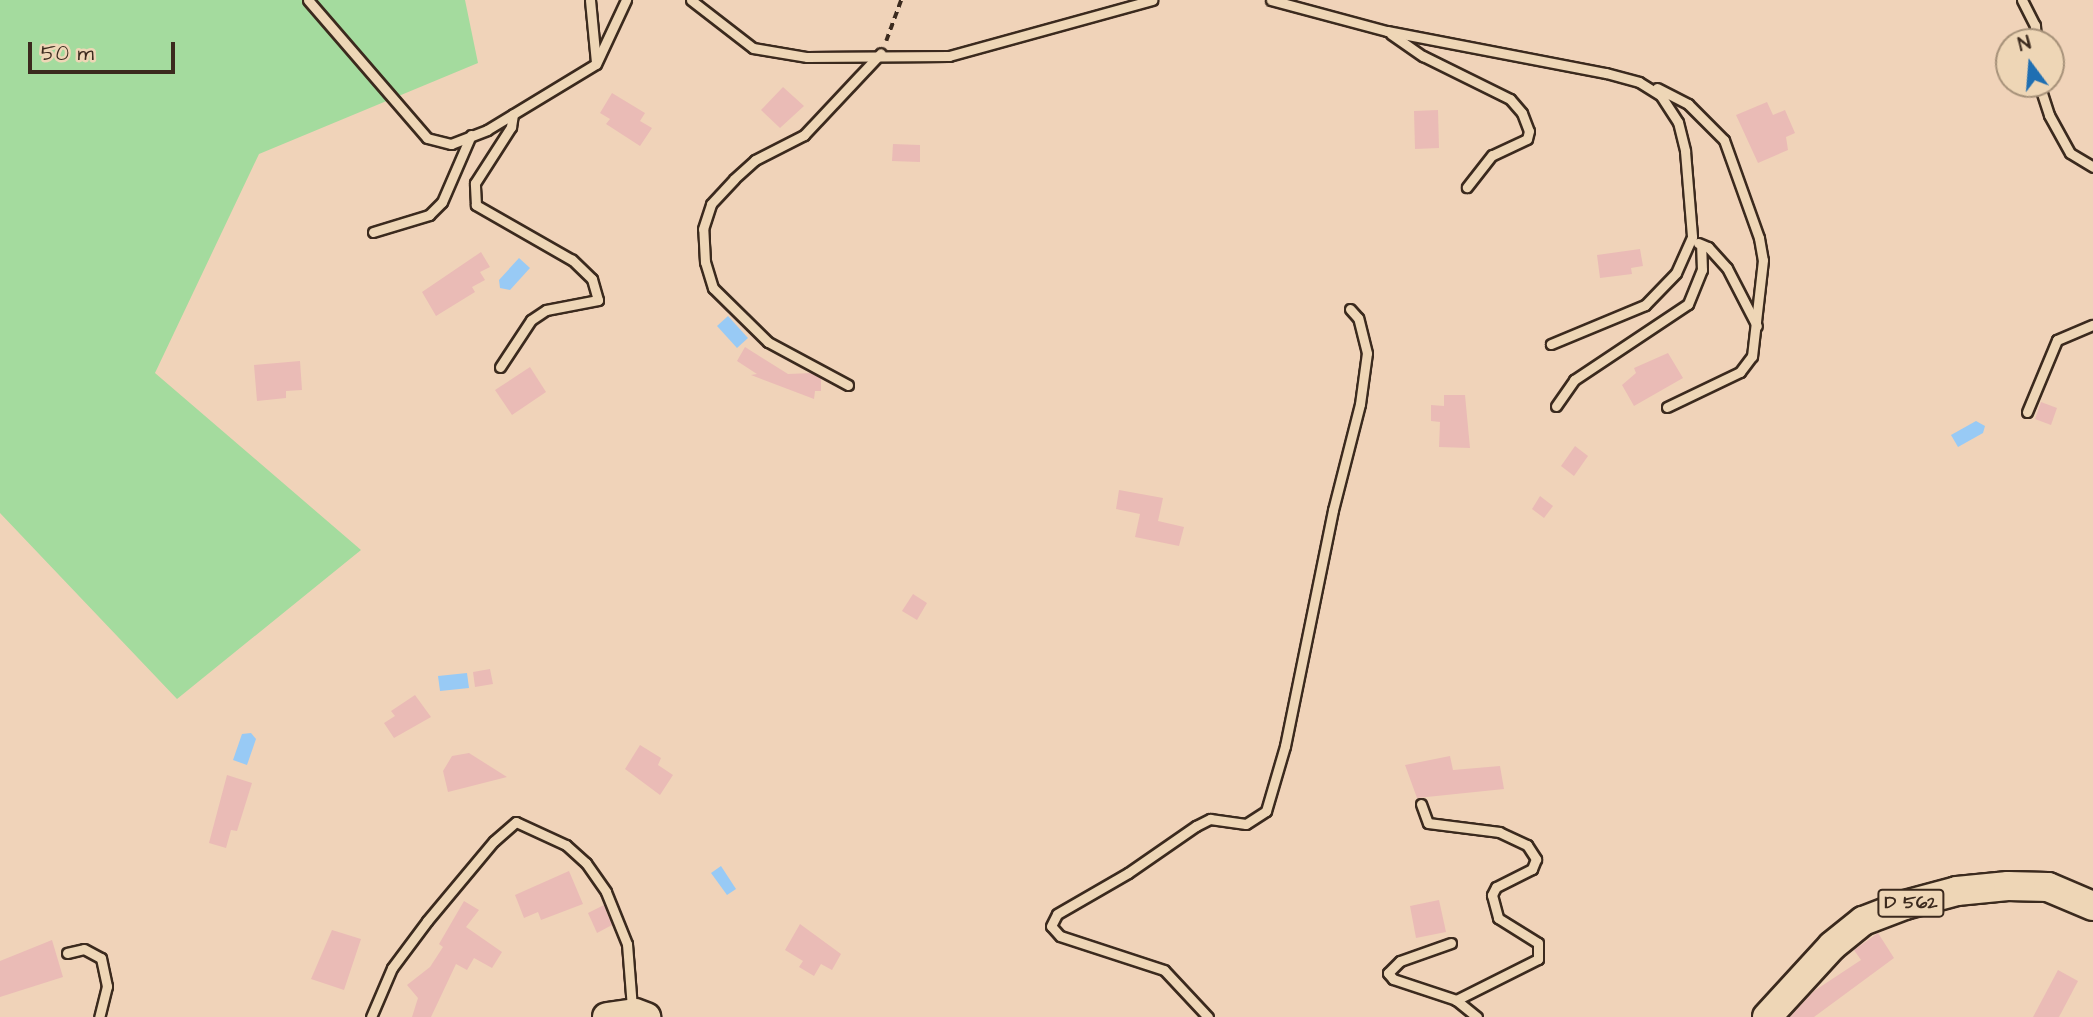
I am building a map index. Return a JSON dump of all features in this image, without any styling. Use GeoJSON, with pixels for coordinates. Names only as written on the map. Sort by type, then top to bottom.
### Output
{"type":"FeatureCollection","features":[{"type":"Feature","properties":{"kind":"main road","name":"D 562"},"geometry":{"type":"LineString","coordinates":[[1768,1017],[1832,946],[1863,921],[1905,905],[1957,891],[2008,886],[2048,887],[2093,906]]}},
{"type":"Feature","properties":{"kind":"lane"},"geometry":{"type":"LineString","coordinates":[[308,0],[428,138],[451,144],[513,114],[596,64],[626,0]]}},
{"type":"Feature","properties":{"kind":"lane"},"geometry":{"type":"LineString","coordinates":[[590,0],[596,64]]}},
{"type":"Feature","properties":{"kind":"lane"},"geometry":{"type":"LineString","coordinates":[[691,0],[753,48],[775,55],[881,53],[949,56],[1152,0]]}},
{"type":"Feature","properties":{"kind":"lane"},"geometry":{"type":"LineString","coordinates":[[1271,0],[1387,31],[1639,82],[1689,103],[1724,140],[1734,159],[1763,260],[1758,328],[1752,356],[1740,372],[1667,407]]}},
{"type":"Feature","properties":{"kind":"lane"},"geometry":{"type":"LineString","coordinates":[[2022,0],[2035,28]]}},
{"type":"Feature","properties":{"kind":"lane"},"geometry":{"type":"LineString","coordinates":[[1387,31],[1423,56],[1510,99],[1522,113],[1529,131],[1527,139],[1492,155],[1467,187]]}},
{"type":"Feature","properties":{"kind":"lane"},"geometry":{"type":"LineString","coordinates":[[848,385],[768,342],[713,288],[705,262],[704,229],[711,204],[734,179],[755,160],[804,135],[881,53]]}},
{"type":"Feature","properties":{"kind":"lane"},"geometry":{"type":"LineString","coordinates":[[1551,344],[1645,305],[1676,273],[1692,237],[1678,122],[1661,96],[1639,82]]}},
{"type":"Feature","properties":{"kind":"lane"},"geometry":{"type":"LineString","coordinates":[[2044,98],[2049,115],[2070,153],[2093,167]]}},
{"type":"Feature","properties":{"kind":"lane"},"geometry":{"type":"LineString","coordinates":[[500,367],[531,320],[562,304],[598,300],[592,279],[572,260],[476,205],[475,183],[511,127],[513,114]]}},
{"type":"Feature","properties":{"kind":"lane"},"geometry":{"type":"LineString","coordinates":[[373,232],[429,215],[442,202],[471,135]]}},
{"type":"Feature","properties":{"kind":"lane"},"geometry":{"type":"LineString","coordinates":[[1692,237],[1701,246],[1708,247],[1727,268],[1758,328]]}},
{"type":"Feature","properties":{"kind":"lane"},"geometry":{"type":"LineString","coordinates":[[1556,406],[1574,380],[1688,304],[1702,270],[1701,246]]}},
{"type":"Feature","properties":{"kind":"lane"},"geometry":{"type":"LineString","coordinates":[[1208,1017],[1164,970],[1060,936],[1051,926],[1057,914],[1128,873],[1196,826],[1210,819],[1246,824],[1266,810],[1285,746],[1333,510],[1360,404],[1367,353],[1358,318],[1350,309]]}},
{"type":"Feature","properties":{"kind":"lane"},"geometry":{"type":"LineString","coordinates":[[2027,412],[2057,340],[2093,325]]}},
{"type":"Feature","properties":{"kind":"lane"},"geometry":{"type":"LineString","coordinates":[[1421,804],[1428,823],[1499,832],[1527,845],[1536,859],[1532,869],[1496,887],[1492,895],[1498,918],[1538,943],[1538,959],[1456,1000]]}},
{"type":"Feature","properties":{"kind":"lane"},"geometry":{"type":"LineString","coordinates":[[371,1017],[392,968],[427,921],[494,841],[516,822],[566,845],[586,863],[606,892],[627,944],[628,1016]]}},
{"type":"Feature","properties":{"kind":"lane"},"geometry":{"type":"LineString","coordinates":[[1451,943],[1400,961],[1388,973],[1393,979],[1456,1000],[1477,1017]]}},
{"type":"Feature","properties":{"kind":"lane"},"geometry":{"type":"LineString","coordinates":[[68,953],[84,949],[101,958],[107,986],[99,1017]]}},
{"type":"Feature","properties":{"kind":"path"},"geometry":{"type":"LineString","coordinates":[[881,53],[901,0]]}},
{"type":"Feature","properties":{"kind":"green space"},"geometry":{"type":"Polygon","coordinates":[[[0,0],[465,0],[478,63],[259,154],[155,373],[361,550],[177,699],[0,513],[0,0]]]}},
{"type":"Feature","properties":{"kind":"water"},"geometry":{"type":"Polygon","coordinates":[[[519,258],[530,268],[510,290],[500,288],[499,280],[519,258]]]}},
{"type":"Feature","properties":{"kind":"water"},"geometry":{"type":"Polygon","coordinates":[[[728,316],[748,338],[737,348],[717,326],[728,316]]]}},
{"type":"Feature","properties":{"kind":"water"},"geometry":{"type":"Polygon","coordinates":[[[1976,421],[1985,426],[1983,433],[1958,447],[1951,435],[1976,421]]]}},
{"type":"Feature","properties":{"kind":"water"},"geometry":{"type":"Polygon","coordinates":[[[467,673],[469,688],[440,691],[438,676],[467,673]]]}},
{"type":"Feature","properties":{"kind":"water"},"geometry":{"type":"Polygon","coordinates":[[[251,733],[256,739],[247,765],[233,760],[242,734],[251,733]]]}},
{"type":"Feature","properties":{"kind":"water"},"geometry":{"type":"Polygon","coordinates":[[[721,866],[736,889],[727,895],[711,873],[721,866]]]}},
{"type":"Feature","properties":{"kind":"building"},"geometry":{"type":"Polygon","coordinates":[[[783,87],[804,106],[780,128],[761,110],[783,87]]]}},
{"type":"Feature","properties":{"kind":"building"},"geometry":{"type":"Polygon","coordinates":[[[612,93],[645,113],[640,121],[652,128],[640,146],[606,124],[610,119],[600,113],[612,93]]]}},
{"type":"Feature","properties":{"kind":"building"},"geometry":{"type":"Polygon","coordinates":[[[1767,102],[1773,115],[1785,110],[1795,133],[1786,137],[1788,150],[1758,163],[1736,115],[1767,102]]]}},
{"type":"Feature","properties":{"kind":"building"},"geometry":{"type":"Polygon","coordinates":[[[1438,110],[1439,148],[1415,149],[1414,111],[1438,110]]]}},
{"type":"Feature","properties":{"kind":"building"},"geometry":{"type":"Polygon","coordinates":[[[893,144],[920,145],[920,162],[892,161],[893,144]]]}},
{"type":"Feature","properties":{"kind":"building"},"geometry":{"type":"Polygon","coordinates":[[[1640,249],[1643,266],[1631,268],[1632,274],[1600,278],[1597,255],[1640,249]]]}},
{"type":"Feature","properties":{"kind":"building"},"geometry":{"type":"Polygon","coordinates":[[[481,252],[490,267],[480,272],[485,280],[472,287],[475,292],[436,316],[422,292],[481,252]]]}},
{"type":"Feature","properties":{"kind":"building"},"geometry":{"type":"Polygon","coordinates":[[[745,347],[788,374],[812,373],[821,379],[821,391],[815,391],[814,399],[751,375],[757,374],[737,361],[745,347]]]}},
{"type":"Feature","properties":{"kind":"building"},"geometry":{"type":"Polygon","coordinates":[[[1668,353],[1683,378],[1634,406],[1622,385],[1636,373],[1634,368],[1668,353]]]}},
{"type":"Feature","properties":{"kind":"building"},"geometry":{"type":"Polygon","coordinates":[[[300,361],[302,390],[286,391],[286,398],[257,401],[254,365],[300,361]]]}},
{"type":"Feature","properties":{"kind":"building"},"geometry":{"type":"Polygon","coordinates":[[[530,367],[546,392],[512,415],[495,390],[530,367]]]}},
{"type":"Feature","properties":{"kind":"building"},"geometry":{"type":"Polygon","coordinates":[[[1444,395],[1465,395],[1470,448],[1439,447],[1440,422],[1431,421],[1431,405],[1444,406],[1444,395]]]}},
{"type":"Feature","properties":{"kind":"building"},"geometry":{"type":"Polygon","coordinates":[[[2041,402],[2057,408],[2051,425],[2035,419],[2041,402]]]}},
{"type":"Feature","properties":{"kind":"building"},"geometry":{"type":"Polygon","coordinates":[[[1575,446],[1588,456],[1574,476],[1561,466],[1575,446]]]}},
{"type":"Feature","properties":{"kind":"building"},"geometry":{"type":"Polygon","coordinates":[[[1119,490],[1163,498],[1158,521],[1184,527],[1179,546],[1135,537],[1140,514],[1116,509],[1119,490]]]}},
{"type":"Feature","properties":{"kind":"building"},"geometry":{"type":"Polygon","coordinates":[[[1540,496],[1553,506],[1544,518],[1532,509],[1540,496]]]}},
{"type":"Feature","properties":{"kind":"building"},"geometry":{"type":"Polygon","coordinates":[[[913,594],[927,603],[917,620],[902,611],[913,594]]]}},
{"type":"Feature","properties":{"kind":"building"},"geometry":{"type":"Polygon","coordinates":[[[490,669],[493,684],[475,687],[473,672],[490,669]]]}},
{"type":"Feature","properties":{"kind":"building"},"geometry":{"type":"Polygon","coordinates":[[[415,695],[431,717],[394,738],[384,723],[395,716],[391,711],[415,695]]]}},
{"type":"Feature","properties":{"kind":"building"},"geometry":{"type":"Polygon","coordinates":[[[640,745],[661,758],[658,765],[673,775],[660,795],[625,769],[640,745]]]}},
{"type":"Feature","properties":{"kind":"building"},"geometry":{"type":"Polygon","coordinates":[[[469,753],[507,777],[448,792],[443,771],[452,756],[469,753]]]}},
{"type":"Feature","properties":{"kind":"building"},"geometry":{"type":"Polygon","coordinates":[[[1450,756],[1453,770],[1500,766],[1504,789],[1417,798],[1405,765],[1450,756]]]}},
{"type":"Feature","properties":{"kind":"building"},"geometry":{"type":"Polygon","coordinates":[[[227,775],[252,783],[237,831],[231,830],[226,848],[209,843],[227,775]]]}},
{"type":"Feature","properties":{"kind":"building"},"geometry":{"type":"Polygon","coordinates":[[[569,871],[583,904],[541,920],[538,912],[524,918],[515,895],[569,871]]]}},
{"type":"Feature","properties":{"kind":"building"},"geometry":{"type":"Polygon","coordinates":[[[1439,900],[1446,932],[1416,938],[1410,906],[1439,900]]]}},
{"type":"Feature","properties":{"kind":"building"},"geometry":{"type":"Polygon","coordinates":[[[464,901],[479,910],[466,927],[502,952],[492,968],[474,958],[467,970],[456,964],[431,1017],[412,1017],[418,998],[407,985],[430,967],[443,947],[439,944],[464,901]]]}},
{"type":"Feature","properties":{"kind":"building"},"geometry":{"type":"Polygon","coordinates":[[[604,905],[612,925],[597,933],[588,913],[604,905]]]}},
{"type":"Feature","properties":{"kind":"building"},"geometry":{"type":"Polygon","coordinates":[[[800,924],[841,954],[832,970],[821,964],[814,976],[799,967],[803,961],[785,950],[800,924]]]}},
{"type":"Feature","properties":{"kind":"building"},"geometry":{"type":"Polygon","coordinates":[[[332,930],[361,939],[344,990],[311,979],[332,930]]]}},
{"type":"Feature","properties":{"kind":"building"},"geometry":{"type":"Polygon","coordinates":[[[1878,933],[1894,958],[1814,1017],[1790,1017],[1814,991],[1861,960],[1854,950],[1878,933]]]}},
{"type":"Feature","properties":{"kind":"building"},"geometry":{"type":"Polygon","coordinates":[[[52,940],[63,977],[0,997],[0,961],[52,940]]]}},
{"type":"Feature","properties":{"kind":"building"},"geometry":{"type":"Polygon","coordinates":[[[2058,970],[2078,981],[2059,1017],[2033,1017],[2058,970]]]}}]}
